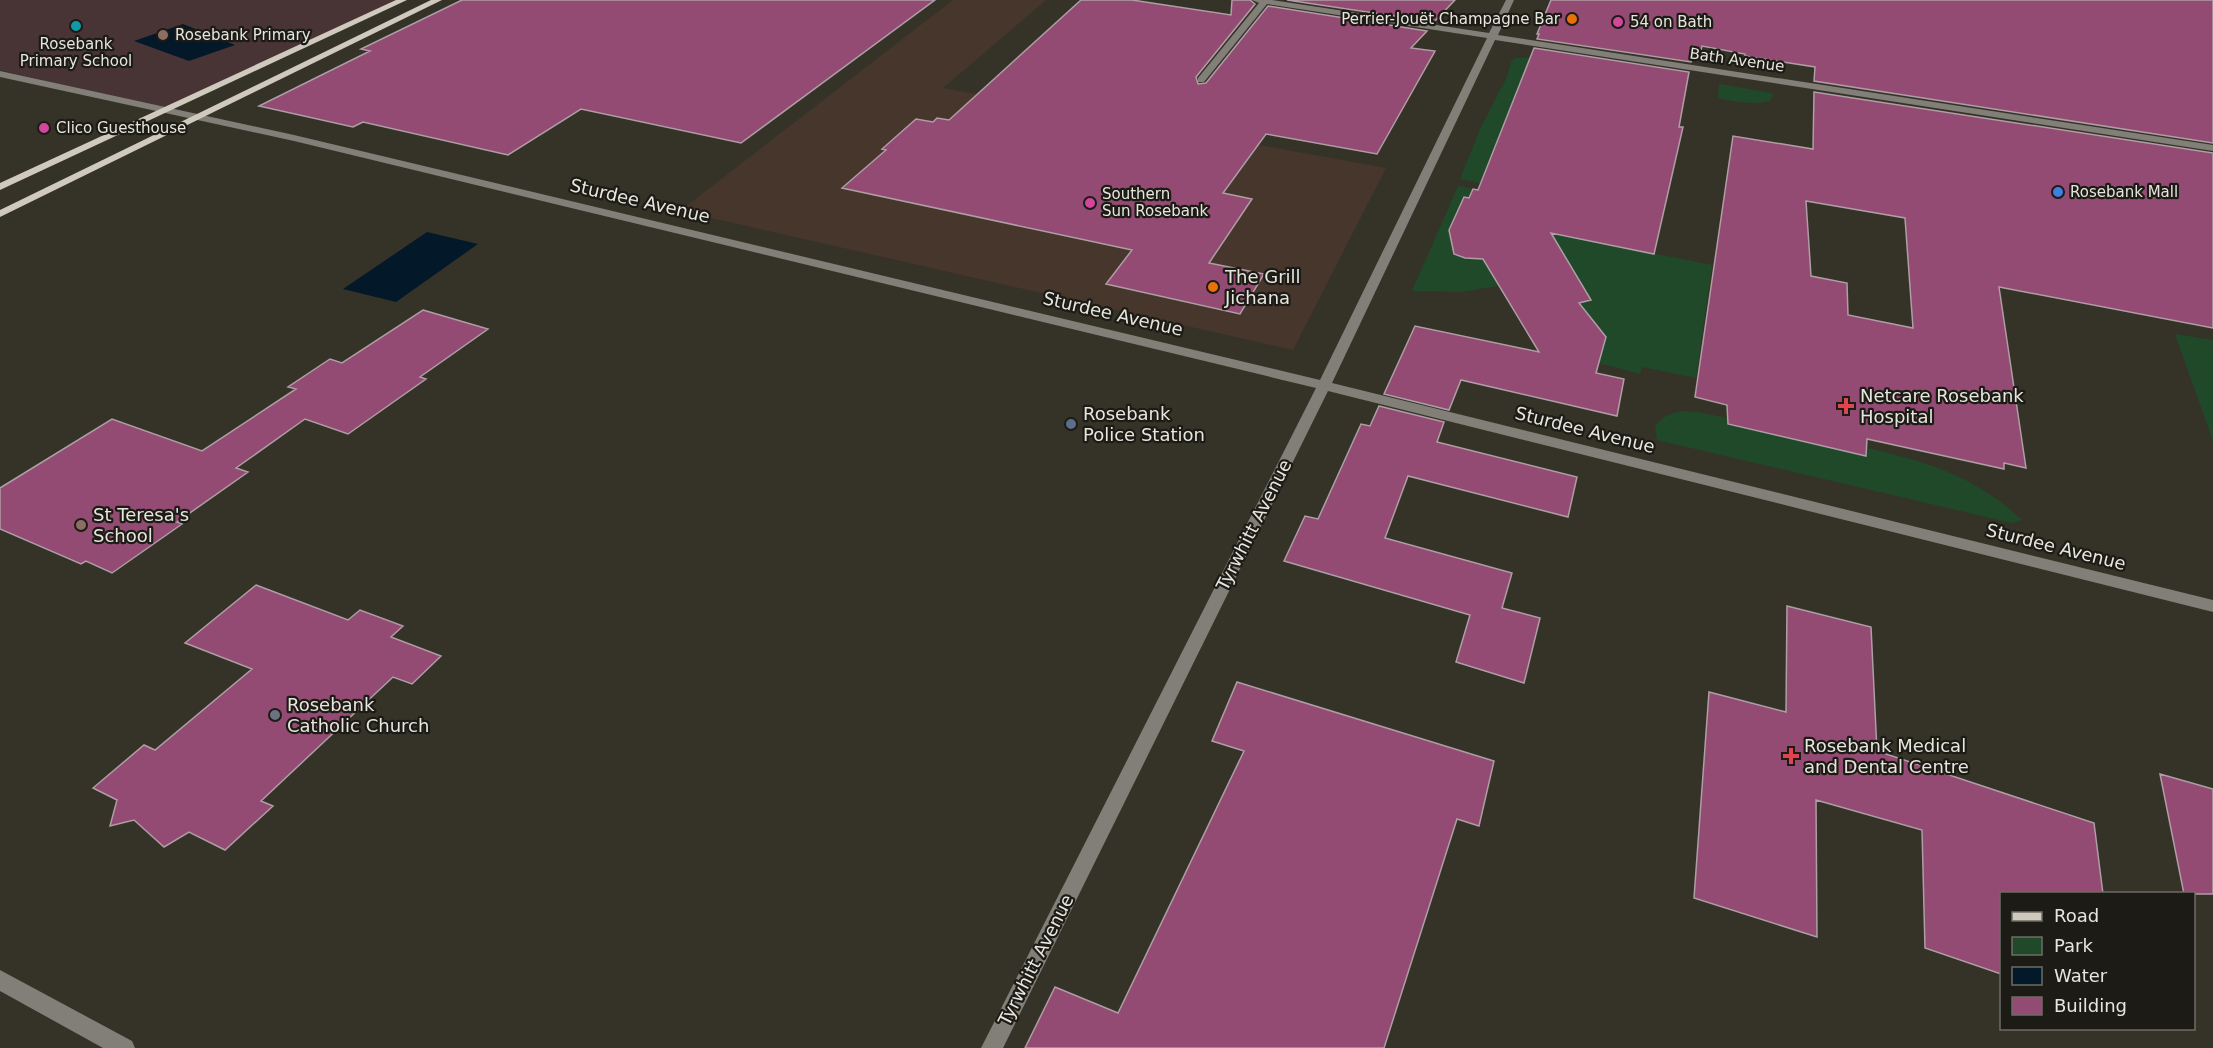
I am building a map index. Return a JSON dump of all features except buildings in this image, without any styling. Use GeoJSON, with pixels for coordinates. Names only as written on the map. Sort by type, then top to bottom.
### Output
{"type":"FeatureCollection","features":[{"type":"Feature","properties":{"kind":"main road"},"geometry":{"type":"LineString","coordinates":[[0,187],[403,0]]}},
{"type":"Feature","properties":{"kind":"main road"},"geometry":{"type":"LineString","coordinates":[[0,214],[438,0]]}},
{"type":"Feature","properties":{"kind":"street","name":"Tyrwhitt Avenue"},"geometry":{"type":"LineString","coordinates":[[992,1048],[1324,386],[1510,0]]}},
{"type":"Feature","properties":{"kind":"street","name":"Bath Avenue"},"geometry":{"type":"LineString","coordinates":[[1261,1],[2213,148]]}},
{"type":"Feature","properties":{"kind":"street"},"geometry":{"type":"LineString","coordinates":[[1201,80],[1261,1]]}},
{"type":"Feature","properties":{"kind":"street","name":"Sturdee Avenue"},"geometry":{"type":"LineString","coordinates":[[0,74],[196,117],[1324,386],[2213,606]]}},
{"type":"Feature","properties":{"kind":"street"},"geometry":{"type":"LineString","coordinates":[[0,980],[124,1048]]}},
{"type":"Feature","properties":{"kind":"shaded area","name":"Rosebank Primary"},"geometry":{"type":"Polygon","coordinates":[[[0,0],[402,0],[166,110],[0,70],[0,0]]]}},
{"type":"Feature","properties":{"kind":"shaded area"},"geometry":{"type":"Polygon","coordinates":[[[953,0],[1046,0],[943,88],[1386,168],[1293,350],[680,211],[953,0]]]}},
{"type":"Feature","properties":{"kind":"green space"},"geometry":{"type":"Polygon","coordinates":[[[1515,58],[1530,58],[1480,183],[1460,179],[1481,127],[1507,77],[1511,62],[1515,58]]]}},
{"type":"Feature","properties":{"kind":"green space"},"geometry":{"type":"Polygon","coordinates":[[[1719,84],[1773,95],[1770,101],[1757,103],[1718,98],[1719,84]]]}},
{"type":"Feature","properties":{"kind":"green space"},"geometry":{"type":"Polygon","coordinates":[[[1458,186],[1473,189],[1469,198],[1464,197],[1454,221],[1462,223],[1453,251],[1468,258],[1476,258],[1483,254],[1509,284],[1461,292],[1412,291],[1458,186]]]}},
{"type":"Feature","properties":{"kind":"green space"},"geometry":{"type":"Polygon","coordinates":[[[1519,227],[1712,265],[1696,378],[1642,367],[1640,374],[1599,363],[1606,337],[1579,303],[1591,300],[1563,252],[1555,245],[1519,227]]]}},
{"type":"Feature","properties":{"kind":"green space"},"geometry":{"type":"Polygon","coordinates":[[[2175,334],[2213,340],[2213,441],[2175,334]]]}},
{"type":"Feature","properties":{"kind":"green space"},"geometry":{"type":"Polygon","coordinates":[[[1680,411],[1727,418],[1728,424],[1866,456],[1867,448],[1911,459],[1968,481],[2022,520],[2012,523],[1657,440],[1655,425],[1666,416],[1680,411]]]}},
{"type":"Feature","properties":{"kind":"water"},"geometry":{"type":"Polygon","coordinates":[[[183,24],[235,45],[189,61],[134,41],[183,24]]]}},
{"type":"Feature","properties":{"kind":"water"},"geometry":{"type":"Polygon","coordinates":[[[427,232],[478,244],[396,302],[343,289],[427,232]]]}},
{"type":"Feature","properties":{"kind":"place","name":"Perrier-Jouët Champagne Bar"},"geometry":{"type":"Point","coordinates":[1572,19]}},
{"type":"Feature","properties":{"kind":"place","name":"54 on Bath"},"geometry":{"type":"Point","coordinates":[1618,22]}},
{"type":"Feature","properties":{"kind":"place","name":"Rosebank Primary School"},"geometry":{"type":"Point","coordinates":[76,26]}},
{"type":"Feature","properties":{"kind":"place","name":"Rosebank Primary"},"geometry":{"type":"Point","coordinates":[163,35]}},
{"type":"Feature","properties":{"kind":"place","name":"Clico Guesthouse"},"geometry":{"type":"Point","coordinates":[44,128]}},
{"type":"Feature","properties":{"kind":"place","name":"Rosebank Mall"},"geometry":{"type":"Point","coordinates":[2058,192]}},
{"type":"Feature","properties":{"kind":"place","name":"Southern Sun Rosebank"},"geometry":{"type":"Point","coordinates":[1090,203]}},
{"type":"Feature","properties":{"kind":"place","name":"The Grill Jichana"},"geometry":{"type":"Point","coordinates":[1213,287]}},
{"type":"Feature","properties":{"kind":"place","name":"Netcare Rosebank Hospital"},"geometry":{"type":"Point","coordinates":[1846,406]}},
{"type":"Feature","properties":{"kind":"place","name":"Rosebank Police Station"},"geometry":{"type":"Point","coordinates":[1071,424]}},
{"type":"Feature","properties":{"kind":"place","name":"St Teresa's School"},"geometry":{"type":"Point","coordinates":[81,525]}},
{"type":"Feature","properties":{"kind":"place","name":"Rosebank Catholic Church"},"geometry":{"type":"Point","coordinates":[275,715]}},
{"type":"Feature","properties":{"kind":"place","name":"Rosebank Medical and Dental Centre"},"geometry":{"type":"Point","coordinates":[1791,756]}}]}
